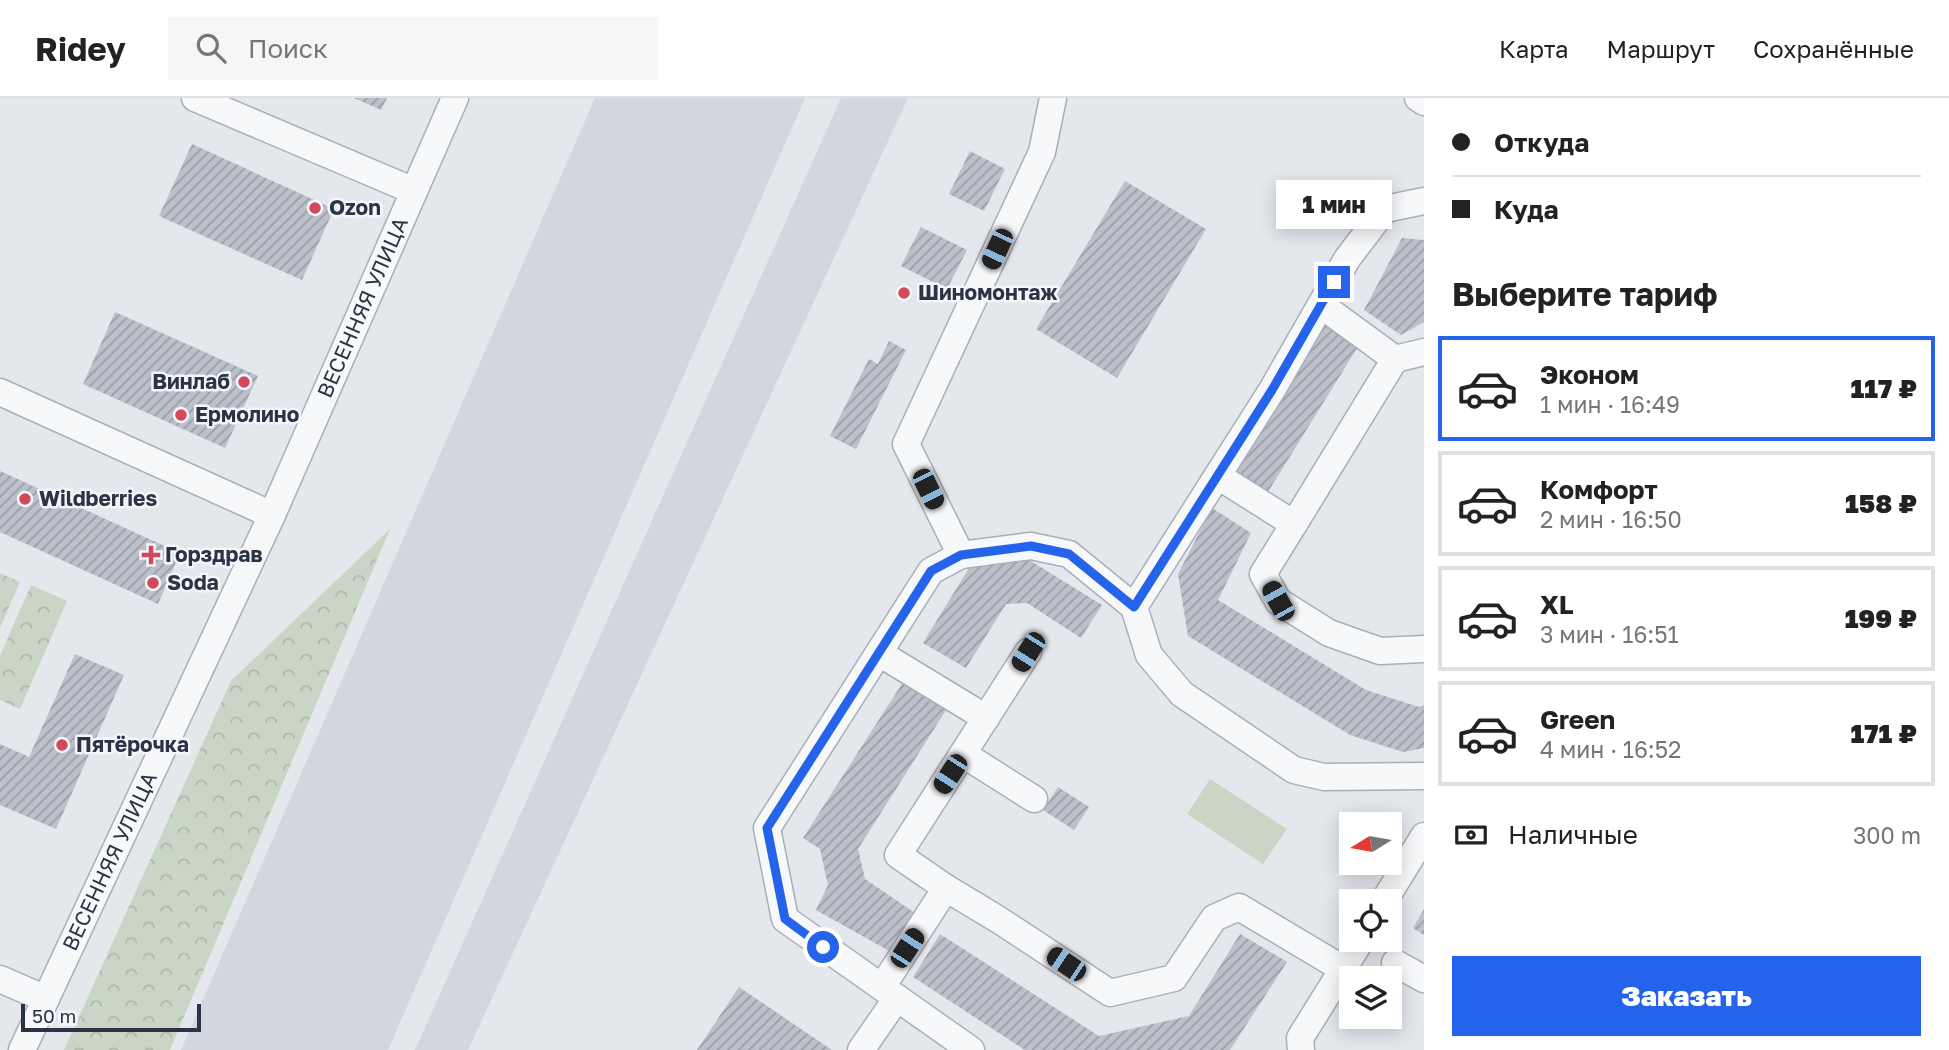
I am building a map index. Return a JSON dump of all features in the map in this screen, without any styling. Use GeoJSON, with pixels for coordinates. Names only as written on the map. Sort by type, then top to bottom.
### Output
{"type":"FeatureCollection","features":[{"type":"Feature","properties":{"kind":"street"},"geometry":{"type":"LineString","coordinates":[[195,98],[414,191]]}},
{"type":"Feature","properties":{"kind":"street","name":"ВЕСЕННЯЯ УЛИЦА"},"geometry":{"type":"LineString","coordinates":[[22,1050],[272,515],[455,98]]}},
{"type":"Feature","properties":{"kind":"street"},"geometry":{"type":"LineString","coordinates":[[961,555],[906,444],[1042,152],[1053,98]]}},
{"type":"Feature","properties":{"kind":"street"},"geometry":{"type":"LineString","coordinates":[[1418,98],[1424,102]]}},
{"type":"Feature","properties":{"kind":"street"},"geometry":{"type":"LineString","coordinates":[[1134,607],[1272,390],[1348,259],[1385,209],[1424,201]]}},
{"type":"Feature","properties":{"kind":"street"},"geometry":{"type":"LineString","coordinates":[[1321,305],[1395,359]]}},
{"type":"Feature","properties":{"kind":"street"},"geometry":{"type":"LineString","coordinates":[[1424,352],[1395,359],[1263,574],[1278,601],[1329,633],[1380,651],[1424,649]]}},
{"type":"Feature","properties":{"kind":"street"},"geometry":{"type":"LineString","coordinates":[[0,392],[272,515]]}},
{"type":"Feature","properties":{"kind":"street"},"geometry":{"type":"LineString","coordinates":[[1218,475],[1294,524]]}},
{"type":"Feature","properties":{"kind":"street"},"geometry":{"type":"LineString","coordinates":[[971,1050],[785,919],[767,828],[931,571],[961,555],[1031,546],[1069,554],[1134,607],[1149,655],[1182,694],[1294,770],[1324,777],[1424,776]]}},
{"type":"Feature","properties":{"kind":"street"},"geometry":{"type":"LineString","coordinates":[[1028,652],[898,855],[1110,993],[1174,978],[1214,918],[1238,907],[1339,967]]}},
{"type":"Feature","properties":{"kind":"street"},"geometry":{"type":"LineString","coordinates":[[878,653],[986,718]]}},
{"type":"Feature","properties":{"kind":"street"},"geometry":{"type":"LineString","coordinates":[[963,754],[1034,799]]}},
{"type":"Feature","properties":{"kind":"street"},"geometry":{"type":"LineString","coordinates":[[1391,889],[1424,835]]}},
{"type":"Feature","properties":{"kind":"street"},"geometry":{"type":"LineString","coordinates":[[862,1050],[889,993],[946,888]]}},
{"type":"Feature","properties":{"kind":"street"},"geometry":{"type":"LineString","coordinates":[[1395,963],[1424,979]]}},
{"type":"Feature","properties":{"kind":"street"},"geometry":{"type":"LineString","coordinates":[[1301,1050],[1300,1038],[1339,975]]}},
{"type":"Feature","properties":{"kind":"street"},"geometry":{"type":"LineString","coordinates":[[0,979],[46,999]]}},
{"type":"Feature","properties":{"kind":"shaded area"},"geometry":{"type":"Polygon","coordinates":[[[595,98],[805,98],[388,1050],[181,1050],[595,98]]]}},
{"type":"Feature","properties":{"kind":"shaded area"},"geometry":{"type":"Polygon","coordinates":[[[841,98],[908,98],[468,1050],[415,1050],[841,98]]]}},
{"type":"Feature","properties":{"kind":"green space"},"geometry":{"type":"Polygon","coordinates":[[[390,529],[170,1050],[64,1050],[231,681],[390,529]]]}},
{"type":"Feature","properties":{"kind":"green space"},"geometry":{"type":"Polygon","coordinates":[[[0,573],[20,582],[0,628],[0,573]]]}},
{"type":"Feature","properties":{"kind":"green space"},"geometry":{"type":"Polygon","coordinates":[[[31,585],[67,601],[20,709],[0,700],[0,656],[31,585]]]}},
{"type":"Feature","properties":{"kind":"green space"},"geometry":{"type":"Polygon","coordinates":[[[1210,779],[1287,829],[1263,864],[1187,814],[1210,779]]]}},
{"type":"Feature","properties":{"kind":"building"},"geometry":{"type":"Polygon","coordinates":[[[354,98],[387,98],[381,110],[354,98]]]}},
{"type":"Feature","properties":{"kind":"building"},"geometry":{"type":"Polygon","coordinates":[[[192,144],[334,209],[302,280],[159,216],[192,144]]]}},
{"type":"Feature","properties":{"kind":"building"},"geometry":{"type":"Polygon","coordinates":[[[970,151],[1005,169],[984,211],[949,194],[970,151]]]}},
{"type":"Feature","properties":{"kind":"building"},"geometry":{"type":"Polygon","coordinates":[[[1125,181],[1206,229],[1117,378],[1036,329],[1125,181]]]}},
{"type":"Feature","properties":{"kind":"building"},"geometry":{"type":"Polygon","coordinates":[[[921,227],[967,250],[947,289],[901,266],[921,227]]]}},
{"type":"Feature","properties":{"kind":"building"},"geometry":{"type":"Polygon","coordinates":[[[1402,238],[1424,240],[1424,322],[1401,335],[1364,310],[1402,238]]]}},
{"type":"Feature","properties":{"kind":"building"},"geometry":{"type":"Polygon","coordinates":[[[115,312],[258,376],[225,448],[83,384],[115,312]]]}},
{"type":"Feature","properties":{"kind":"building"},"geometry":{"type":"Polygon","coordinates":[[[1320,322],[1359,345],[1260,505],[1222,481],[1320,322]]]}},
{"type":"Feature","properties":{"kind":"building"},"geometry":{"type":"Polygon","coordinates":[[[889,341],[906,350],[856,449],[830,436],[869,359],[878,364],[889,341]]]}},
{"type":"Feature","properties":{"kind":"building"},"geometry":{"type":"Polygon","coordinates":[[[0,471],[180,553],[158,604],[0,532],[0,471]]]}},
{"type":"Feature","properties":{"kind":"building"},"geometry":{"type":"Polygon","coordinates":[[[1212,508],[1251,533],[1218,600],[1366,690],[1419,707],[1424,705],[1424,748],[1403,752],[1350,735],[1188,636],[1178,574],[1212,508]]]}},
{"type":"Feature","properties":{"kind":"building"},"geometry":{"type":"Polygon","coordinates":[[[1021,555],[1102,605],[1081,638],[1027,603],[1006,604],[966,668],[923,643],[972,563],[1021,555]]]}},
{"type":"Feature","properties":{"kind":"building"},"geometry":{"type":"Polygon","coordinates":[[[75,654],[124,675],[56,829],[0,805],[0,744],[29,757],[75,654]]]}},
{"type":"Feature","properties":{"kind":"building"},"geometry":{"type":"Polygon","coordinates":[[[905,679],[948,707],[858,849],[865,879],[915,913],[891,952],[816,910],[828,885],[820,849],[803,838],[905,679]]]}},
{"type":"Feature","properties":{"kind":"building"},"geometry":{"type":"Polygon","coordinates":[[[1058,787],[1089,807],[1074,830],[1043,810],[1058,787]]]}},
{"type":"Feature","properties":{"kind":"building"},"geometry":{"type":"Polygon","coordinates":[[[1424,909],[1424,935],[1413,928],[1424,909]]]}},
{"type":"Feature","properties":{"kind":"building"},"geometry":{"type":"Polygon","coordinates":[[[940,934],[1099,1036],[1189,1016],[1240,934],[1287,962],[1230,1050],[1025,1050],[913,977],[940,934]]]}},
{"type":"Feature","properties":{"kind":"building"},"geometry":{"type":"Polygon","coordinates":[[[739,987],[832,1050],[697,1050],[739,987]]]}},
{"type":"Feature","properties":{"kind":"place","name":"Ozon"},"geometry":{"type":"Point","coordinates":[315,208]}},
{"type":"Feature","properties":{"kind":"place","name":"Шиномонтаж"},"geometry":{"type":"Point","coordinates":[904,293]}},
{"type":"Feature","properties":{"kind":"place","name":"Винлаб"},"geometry":{"type":"Point","coordinates":[244,382]}},
{"type":"Feature","properties":{"kind":"place","name":"Ермолино"},"geometry":{"type":"Point","coordinates":[181,415]}},
{"type":"Feature","properties":{"kind":"place","name":"Wildberries"},"geometry":{"type":"Point","coordinates":[25,499]}},
{"type":"Feature","properties":{"kind":"place","name":"Горздрав"},"geometry":{"type":"Point","coordinates":[151,555]}},
{"type":"Feature","properties":{"kind":"place","name":"Soda"},"geometry":{"type":"Point","coordinates":[153,583]}},
{"type":"Feature","properties":{"kind":"place","name":"Пятёрочка"},"geometry":{"type":"Point","coordinates":[62,745]}},
{"type":"Feature","properties":{"kind":"route"},"geometry":{"type":"LineString","coordinates":[[823,947],[785,919],[767,828],[931,571],[961,555],[1031,546],[1069,554],[1134,607],[1272,390],[1334,282]]}}]}
